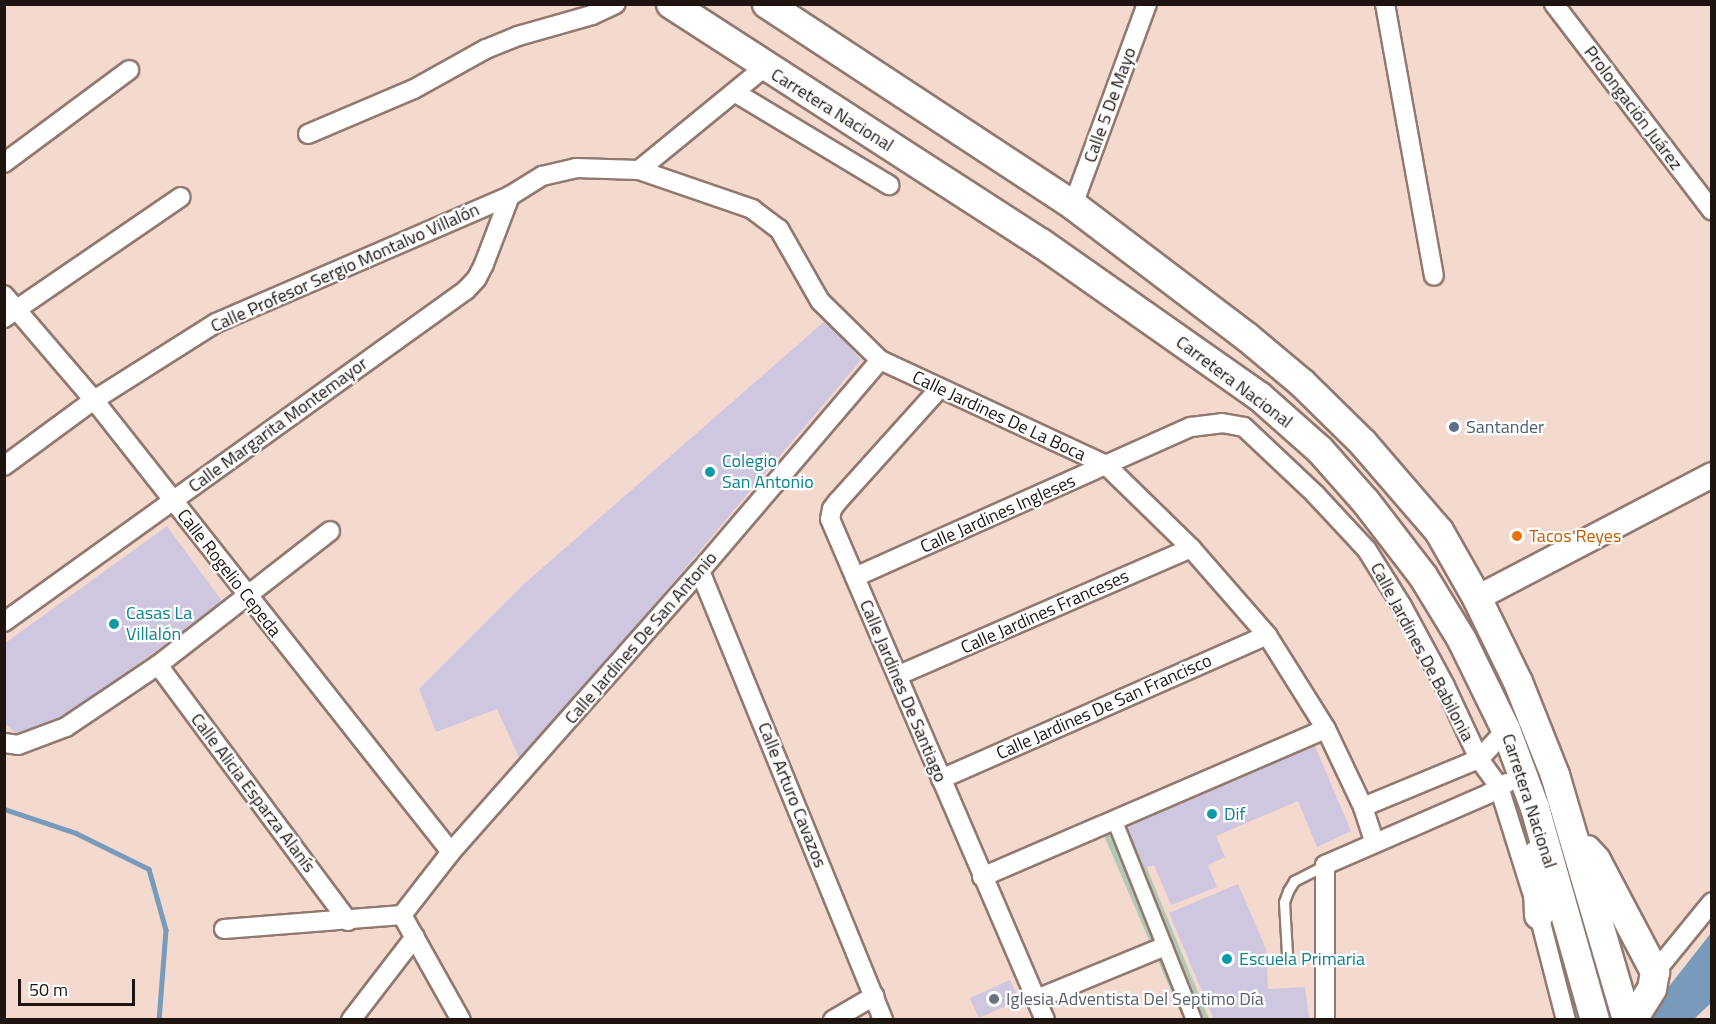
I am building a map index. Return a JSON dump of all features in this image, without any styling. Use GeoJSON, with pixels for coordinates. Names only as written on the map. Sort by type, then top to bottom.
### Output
{"type":"FeatureCollection","features":[{"type":"Feature","properties":{"kind":"highway","name":"Carretera Nacional"},"geometry":{"type":"LineString","coordinates":[[671,4],[765,67],[1041,243],[1259,396],[1311,442],[1366,502],[1423,576],[1462,640],[1506,730],[1535,808],[1595,1020]]}},
{"type":"Feature","properties":{"kind":"highway","name":"Carretera Nacional"},"geometry":{"type":"LineString","coordinates":[[767,4],[1073,205],[1247,337],[1302,383],[1363,443],[1439,531],[1477,598],[1518,682],[1555,775],[1627,1020]]}},
{"type":"Feature","properties":{"kind":"highway"},"geometry":{"type":"LineString","coordinates":[[1535,808],[1539,915]]}},
{"type":"Feature","properties":{"kind":"highway"},"geometry":{"type":"LineString","coordinates":[[1573,833],[1596,860],[1655,972],[1652,989],[1634,1020]]}},
{"type":"Feature","properties":{"kind":"main road"},"geometry":{"type":"LineString","coordinates":[[1477,598],[1711,476]]}},
{"type":"Feature","properties":{"kind":"street"},"geometry":{"type":"LineString","coordinates":[[308,134],[414,89],[486,49],[518,36],[592,15],[616,4]]}},
{"type":"Feature","properties":{"kind":"street","name":"Calle 5 De Mayo"},"geometry":{"type":"LineString","coordinates":[[1073,205],[1147,4]]}},
{"type":"Feature","properties":{"kind":"street"},"geometry":{"type":"LineString","coordinates":[[1385,4],[1434,276]]}},
{"type":"Feature","properties":{"kind":"street","name":"Prolongación Juárez"},"geometry":{"type":"LineString","coordinates":[[1554,4],[1712,211]]}},
{"type":"Feature","properties":{"kind":"street"},"geometry":{"type":"LineString","coordinates":[[639,170],[765,67]]}},
{"type":"Feature","properties":{"kind":"street"},"geometry":{"type":"LineString","coordinates":[[4,163],[129,70]]}},
{"type":"Feature","properties":{"kind":"street"},"geometry":{"type":"LineString","coordinates":[[736,93],[889,185]]}},
{"type":"Feature","properties":{"kind":"street","name":"Calle Jardines De La Boca"},"geometry":{"type":"LineString","coordinates":[[510,196],[542,176],[576,168],[639,170],[752,209],[779,229],[820,300],[880,360],[1106,465],[1191,548],[1268,635],[1326,729],[1363,807],[1375,843]]}},
{"type":"Feature","properties":{"kind":"street","name":"Calle Profesor Sergio Montalvo Villalón"},"geometry":{"type":"LineString","coordinates":[[4,466],[94,400],[216,323],[510,196]]}},
{"type":"Feature","properties":{"kind":"street","name":"Calle Margarita Montemayor"},"geometry":{"type":"LineString","coordinates":[[4,622],[466,290],[477,278],[484,264],[510,196]]}},
{"type":"Feature","properties":{"kind":"street"},"geometry":{"type":"LineString","coordinates":[[11,314],[181,197]]}},
{"type":"Feature","properties":{"kind":"street","name":"Calle Rogelio Cepeda"},"geometry":{"type":"LineString","coordinates":[[4,295],[11,314],[94,400],[246,596],[452,852]]}},
{"type":"Feature","properties":{"kind":"street","name":"Calle Jardines De San Antonio"},"geometry":{"type":"LineString","coordinates":[[402,915],[452,852],[700,571],[880,360]]}},
{"type":"Feature","properties":{"kind":"street","name":"Calle Jardines De Santiago"},"geometry":{"type":"LineString","coordinates":[[939,389],[832,509],[830,519],[899,675],[982,877],[1045,1020]]}},
{"type":"Feature","properties":{"kind":"street","name":"Calle Jardines Ingleses"},"geometry":{"type":"LineString","coordinates":[[855,577],[1191,427],[1222,423],[1244,427]]}},
{"type":"Feature","properties":{"kind":"street","name":"Calle Jardines De Babilonia"},"geometry":{"type":"LineString","coordinates":[[1244,427],[1315,494],[1366,550],[1402,606],[1445,686],[1493,790]]}},
{"type":"Feature","properties":{"kind":"street"},"geometry":{"type":"LineString","coordinates":[[11,744],[66,727],[158,665],[330,531]]}},
{"type":"Feature","properties":{"kind":"street","name":"Calle Jardines Franceses"},"geometry":{"type":"LineString","coordinates":[[899,675],[1191,548]]}},
{"type":"Feature","properties":{"kind":"street","name":"Calle Arturo Cavazos"},"geometry":{"type":"LineString","coordinates":[[700,571],[883,1020]]}},
{"type":"Feature","properties":{"kind":"street","name":"Calle Jardines De San Francisco"},"geometry":{"type":"LineString","coordinates":[[941,778],[1268,635]]}},
{"type":"Feature","properties":{"kind":"street","name":"Calle Alicia Esparza Alanís"},"geometry":{"type":"LineString","coordinates":[[158,665],[348,921]]}},
{"type":"Feature","properties":{"kind":"street"},"geometry":{"type":"LineString","coordinates":[[982,877],[1326,729]]}},
{"type":"Feature","properties":{"kind":"street"},"geometry":{"type":"LineString","coordinates":[[1363,807],[1479,759],[1506,730]]}},
{"type":"Feature","properties":{"kind":"street"},"geometry":{"type":"LineString","coordinates":[[1325,1020],[1325,865],[1524,774]]}},
{"type":"Feature","properties":{"kind":"street"},"geometry":{"type":"LineString","coordinates":[[1493,790],[1539,915],[1566,1020]]}},
{"type":"Feature","properties":{"kind":"street"},"geometry":{"type":"LineString","coordinates":[[1493,790],[1561,1020]]}},
{"type":"Feature","properties":{"kind":"street"},"geometry":{"type":"LineString","coordinates":[[1114,819],[1163,947],[1194,1020]]}},
{"type":"Feature","properties":{"kind":"street"},"geometry":{"type":"LineString","coordinates":[[1655,972],[1712,902]]}},
{"type":"Feature","properties":{"kind":"street"},"geometry":{"type":"LineString","coordinates":[[224,929],[402,915],[461,1020]]}},
{"type":"Feature","properties":{"kind":"street"},"geometry":{"type":"LineString","coordinates":[[351,1020],[415,937]]}},
{"type":"Feature","properties":{"kind":"street"},"geometry":{"type":"LineString","coordinates":[[1037,999],[1163,947]]}},
{"type":"Feature","properties":{"kind":"street"},"geometry":{"type":"LineString","coordinates":[[832,1020],[874,996]]}},
{"type":"Feature","properties":{"kind":"lane"},"geometry":{"type":"LineString","coordinates":[[1287,954],[1284,902],[1288,891],[1294,881],[1325,865]]}},
{"type":"Feature","properties":{"kind":"green space"},"geometry":{"type":"Polygon","coordinates":[[[1125,815],[1209,1019],[1183,1019],[1100,826],[1125,815]]]}},
{"type":"Feature","properties":{"kind":"water"},"geometry":{"type":"Polygon","coordinates":[[[1711,933],[1711,1003],[1694,1019],[1631,1020],[1652,1008],[1711,933]]]}},
{"type":"Feature","properties":{"kind":"building","name":"Colegio San Antonio"},"geometry":{"type":"Polygon","coordinates":[[[826,320],[861,360],[521,762],[497,709],[436,732],[419,689],[524,584],[826,320]]]}},
{"type":"Feature","properties":{"kind":"building","name":"Casas La Villalón"},"geometry":{"type":"Polygon","coordinates":[[[167,526],[224,604],[25,743],[4,722],[4,644],[167,526]]]}},
{"type":"Feature","properties":{"kind":"building","name":"Dif"},"geometry":{"type":"Polygon","coordinates":[[[1314,744],[1351,831],[1317,847],[1298,801],[1216,836],[1225,857],[1208,865],[1217,887],[1171,905],[1154,865],[1145,868],[1127,826],[1314,744]]]}},
{"type":"Feature","properties":{"kind":"building","name":"Escuela Primaria"},"geometry":{"type":"Polygon","coordinates":[[[1238,884],[1266,949],[1268,989],[1305,987],[1309,1018],[1214,1020],[1169,913],[1238,884]]]}},
{"type":"Feature","properties":{"kind":"building","name":"Iglesia Adventista Del Septimo Día"},"geometry":{"type":"Polygon","coordinates":[[[1010,980],[1019,1000],[979,1018],[970,998],[1010,980]]]}},
{"type":"Feature","properties":{"kind":"waterway"},"geometry":{"type":"LineString","coordinates":[[4,809],[76,833],[149,869],[166,930],[159,1020]]}},
{"type":"Feature","properties":{"kind":"place","name":"Santander"},"geometry":{"type":"Point","coordinates":[1454,427]}},
{"type":"Feature","properties":{"kind":"place","name":"Colegio San Antonio"},"geometry":{"type":"Point","coordinates":[710,472]}},
{"type":"Feature","properties":{"kind":"place","name":"Tacos Reyes"},"geometry":{"type":"Point","coordinates":[1517,536]}},
{"type":"Feature","properties":{"kind":"place","name":"Casas La Villalón"},"geometry":{"type":"Point","coordinates":[114,624]}},
{"type":"Feature","properties":{"kind":"place","name":"Dif"},"geometry":{"type":"Point","coordinates":[1212,814]}},
{"type":"Feature","properties":{"kind":"place","name":"Escuela Primaria"},"geometry":{"type":"Point","coordinates":[1227,959]}},
{"type":"Feature","properties":{"kind":"place","name":"Iglesia Adventista Del Septimo Día"},"geometry":{"type":"Point","coordinates":[994,999]}}]}
